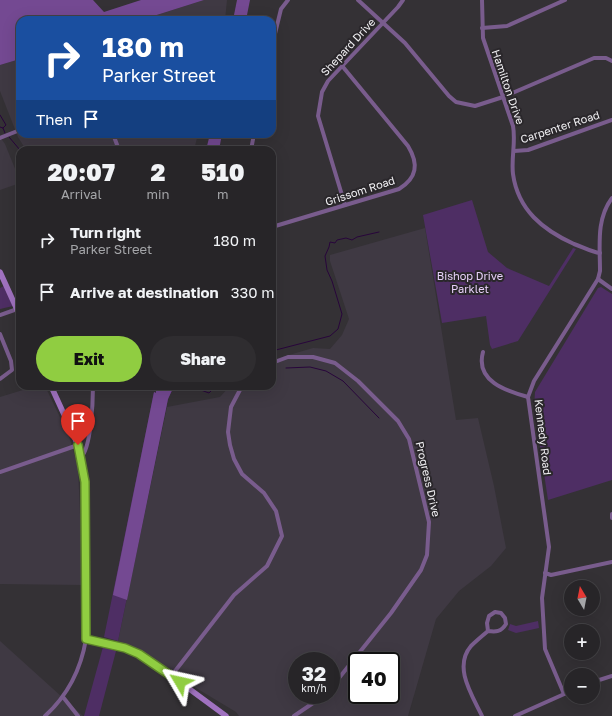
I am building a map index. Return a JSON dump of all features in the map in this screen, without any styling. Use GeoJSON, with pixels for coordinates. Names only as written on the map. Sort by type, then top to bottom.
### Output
{"type":"FeatureCollection","features":[{"type":"Feature","properties":{"kind":"street"},"geometry":{"type":"LineString","coordinates":[[276,30],[281,9],[288,0]]}},
{"type":"Feature","properties":{"kind":"street"},"geometry":{"type":"LineString","coordinates":[[358,0],[405,43],[449,96],[456,102],[475,106],[503,97],[594,58],[606,58],[612,61]]}},
{"type":"Feature","properties":{"kind":"street","name":"Shepard Drive"},"geometry":{"type":"LineString","coordinates":[[345,205],[318,116],[322,92],[328,81],[343,67],[403,0]]}},
{"type":"Feature","properties":{"kind":"street","name":"Hamilton Drive"},"geometry":{"type":"LineString","coordinates":[[482,0],[482,28],[485,46],[513,126],[513,173],[516,187],[529,212],[540,224],[552,233],[600,253]]}},
{"type":"Feature","properties":{"kind":"street"},"geometry":{"type":"LineString","coordinates":[[482,28],[506,26],[565,0]]}},
{"type":"Feature","properties":{"kind":"street","name":"Grissom Road"},"geometry":{"type":"LineString","coordinates":[[276,226],[399,189],[408,183],[413,176],[415,166],[414,156],[408,146],[343,67]]}},
{"type":"Feature","properties":{"kind":"street","name":"Carpenter Road"},"geometry":{"type":"LineString","coordinates":[[514,151],[528,150],[612,120]]}},
{"type":"Feature","properties":{"kind":"street"},"geometry":{"type":"LineString","coordinates":[[2,137],[16,132]]}},
{"type":"Feature","properties":{"kind":"street","name":"Kennedy Road"},"geometry":{"type":"LineString","coordinates":[[564,694],[544,650],[542,598],[549,547],[528,396],[534,381],[598,279],[601,219],[606,206],[612,198]]}},
{"type":"Feature","properties":{"kind":"street"},"geometry":{"type":"LineString","coordinates":[[0,272],[16,303]]}},
{"type":"Feature","properties":{"kind":"street"},"geometry":{"type":"LineString","coordinates":[[598,279],[612,289]]}},
{"type":"Feature","properties":{"kind":"street"},"geometry":{"type":"LineString","coordinates":[[0,315],[16,310]]}},
{"type":"Feature","properties":{"kind":"street"},"geometry":{"type":"LineString","coordinates":[[0,334],[11,361],[12,370],[0,379]]}},
{"type":"Feature","properties":{"kind":"street"},"geometry":{"type":"LineString","coordinates":[[482,352],[480,361],[488,377],[504,389],[528,396]]}},
{"type":"Feature","properties":{"kind":"street","name":"Progress Drive"},"geometry":{"type":"LineString","coordinates":[[276,362],[288,357],[313,357],[335,363],[358,381],[398,421],[408,436],[430,522],[427,555],[421,570],[391,613],[340,677]]}},
{"type":"Feature","properties":{"kind":"street"},"geometry":{"type":"LineString","coordinates":[[45,716],[62,697],[78,670],[86,639],[86,499],[81,457],[78,445],[53,390]]}},
{"type":"Feature","properties":{"kind":"street"},"geometry":{"type":"LineString","coordinates":[[81,457],[85,452],[88,440],[94,390]]}},
{"type":"Feature","properties":{"kind":"street"},"geometry":{"type":"LineString","coordinates":[[172,675],[234,595],[267,566],[282,536],[276,511],[264,493],[242,474],[234,459],[228,432],[230,413],[240,390]]}},
{"type":"Feature","properties":{"kind":"street"},"geometry":{"type":"LineString","coordinates":[[0,472],[78,445]]}},
{"type":"Feature","properties":{"kind":"street"},"geometry":{"type":"LineString","coordinates":[[545,573],[551,574],[612,562]]}},
{"type":"Feature","properties":{"kind":"street"},"geometry":{"type":"LineString","coordinates":[[482,716],[466,681],[464,659],[471,646],[488,631],[496,632],[503,629],[506,624],[505,618],[501,613],[495,612],[489,616],[487,623],[488,631]]}},
{"type":"Feature","properties":{"kind":"street"},"geometry":{"type":"LineString","coordinates":[[86,639],[125,648],[146,657],[226,716]]}},
{"type":"Feature","properties":{"kind":"street"},"geometry":{"type":"LineString","coordinates":[[600,680],[612,676]]}},
{"type":"Feature","properties":{"kind":"street"},"geometry":{"type":"LineString","coordinates":[[515,716],[564,694]]}},
{"type":"Feature","properties":{"kind":"street"},"geometry":{"type":"LineString","coordinates":[[62,697],[78,716]]}},
{"type":"Feature","properties":{"kind":"street"},"geometry":{"type":"LineString","coordinates":[[294,716],[312,704]]}},
{"type":"Feature","properties":{"kind":"shaded area"},"geometry":{"type":"Polygon","coordinates":[[[0,0],[93,0],[104,12],[141,0],[204,0],[154,16],[16,16],[16,60],[0,65],[0,0]]]}},
{"type":"Feature","properties":{"kind":"shaded area"},"geometry":{"type":"Polygon","coordinates":[[[204,0],[227,0],[225,16],[154,16],[204,0]]]}},
{"type":"Feature","properties":{"kind":"shaded area"},"geometry":{"type":"Polygon","coordinates":[[[237,0],[250,0],[247,16],[234,16],[237,0]]]}},
{"type":"Feature","properties":{"kind":"shaded area"},"geometry":{"type":"Polygon","coordinates":[[[16,60],[16,132],[0,91],[0,65],[16,60]]]}},
{"type":"Feature","properties":{"kind":"shaded area"},"geometry":{"type":"Polygon","coordinates":[[[0,137],[5,144],[16,171],[16,184],[0,190],[0,137]]]}},
{"type":"Feature","properties":{"kind":"shaded area"},"geometry":{"type":"Polygon","coordinates":[[[19,138],[197,138],[195,146],[24,146],[19,138]]]}},
{"type":"Feature","properties":{"kind":"shaded area"},"geometry":{"type":"Polygon","coordinates":[[[209,138],[221,138],[220,146],[207,146],[209,138]]]}},
{"type":"Feature","properties":{"kind":"shaded area"},"geometry":{"type":"Polygon","coordinates":[[[425,228],[456,420],[478,418],[494,486],[506,548],[491,566],[459,591],[436,619],[408,716],[239,716],[236,712],[118,641],[167,407],[220,397],[226,390],[276,390],[276,359],[313,348],[330,349],[342,335],[349,319],[330,261],[330,255],[425,228]]]}},
{"type":"Feature","properties":{"kind":"shaded area"},"geometry":{"type":"Polygon","coordinates":[[[23,390],[47,390],[69,436],[78,467],[83,585],[0,584],[0,397],[23,390]]]}},
{"type":"Feature","properties":{"kind":"shaded area"},"geometry":{"type":"Polygon","coordinates":[[[156,390],[172,390],[168,399],[127,600],[113,595],[154,392],[156,393],[156,390]]]}},
{"type":"Feature","properties":{"kind":"shaded area"},"geometry":{"type":"Polygon","coordinates":[[[0,641],[83,716],[0,716],[0,641]]]}},
{"type":"Feature","properties":{"kind":"green space","name":"Bishop Drive Parklet"},"geometry":{"type":"Polygon","coordinates":[[[472,200],[488,252],[507,268],[549,286],[573,248],[576,249],[518,341],[492,349],[490,345],[486,316],[442,323],[423,215],[472,200]]]}},
{"type":"Feature","properties":{"kind":"green space"},"geometry":{"type":"Polygon","coordinates":[[[4,286],[13,306],[0,309],[0,288],[4,286]]]}},
{"type":"Feature","properties":{"kind":"green space"},"geometry":{"type":"Polygon","coordinates":[[[601,287],[612,294],[612,480],[548,500],[534,407],[535,392],[598,288],[601,287]]]}},
{"type":"Feature","properties":{"kind":"green space"},"geometry":{"type":"Polygon","coordinates":[[[156,390],[172,390],[168,399],[118,641],[104,637],[154,392],[156,393],[156,390]]]}},
{"type":"Feature","properties":{"kind":"green space"},"geometry":{"type":"Polygon","coordinates":[[[538,621],[539,628],[516,633],[508,630],[510,624],[516,626],[538,621]]]}},
{"type":"Feature","properties":{"kind":"green space"},"geometry":{"type":"Polygon","coordinates":[[[103,647],[116,651],[99,716],[84,716],[103,647]]]}},
{"type":"Feature","properties":{"kind":"waterway"},"geometry":{"type":"LineString","coordinates":[[0,115],[6,125],[3,128]]}},
{"type":"Feature","properties":{"kind":"waterway"},"geometry":{"type":"LineString","coordinates":[[0,127],[3,128],[5,133]]}},
{"type":"Feature","properties":{"kind":"waterway"},"geometry":{"type":"LineString","coordinates":[[9,137],[17,146]]}},
{"type":"Feature","properties":{"kind":"waterway"},"geometry":{"type":"LineString","coordinates":[[276,350],[330,336],[338,329],[342,314],[327,270],[325,256],[330,242],[335,243],[337,240],[346,238],[352,240],[357,237],[379,232]]}},
{"type":"Feature","properties":{"kind":"waterway"},"geometry":{"type":"LineString","coordinates":[[286,368],[310,367],[326,371],[343,381],[379,418]]}},
{"type":"Feature","properties":{"kind":"waterway"},"geometry":{"type":"LineString","coordinates":[[201,390],[209,393],[212,390]]}},
{"type":"Feature","properties":{"kind":"route"},"geometry":{"type":"LineString","coordinates":[[78,445],[85,482],[86,499],[86,639],[125,648],[146,657],[180,682]]}}]}
